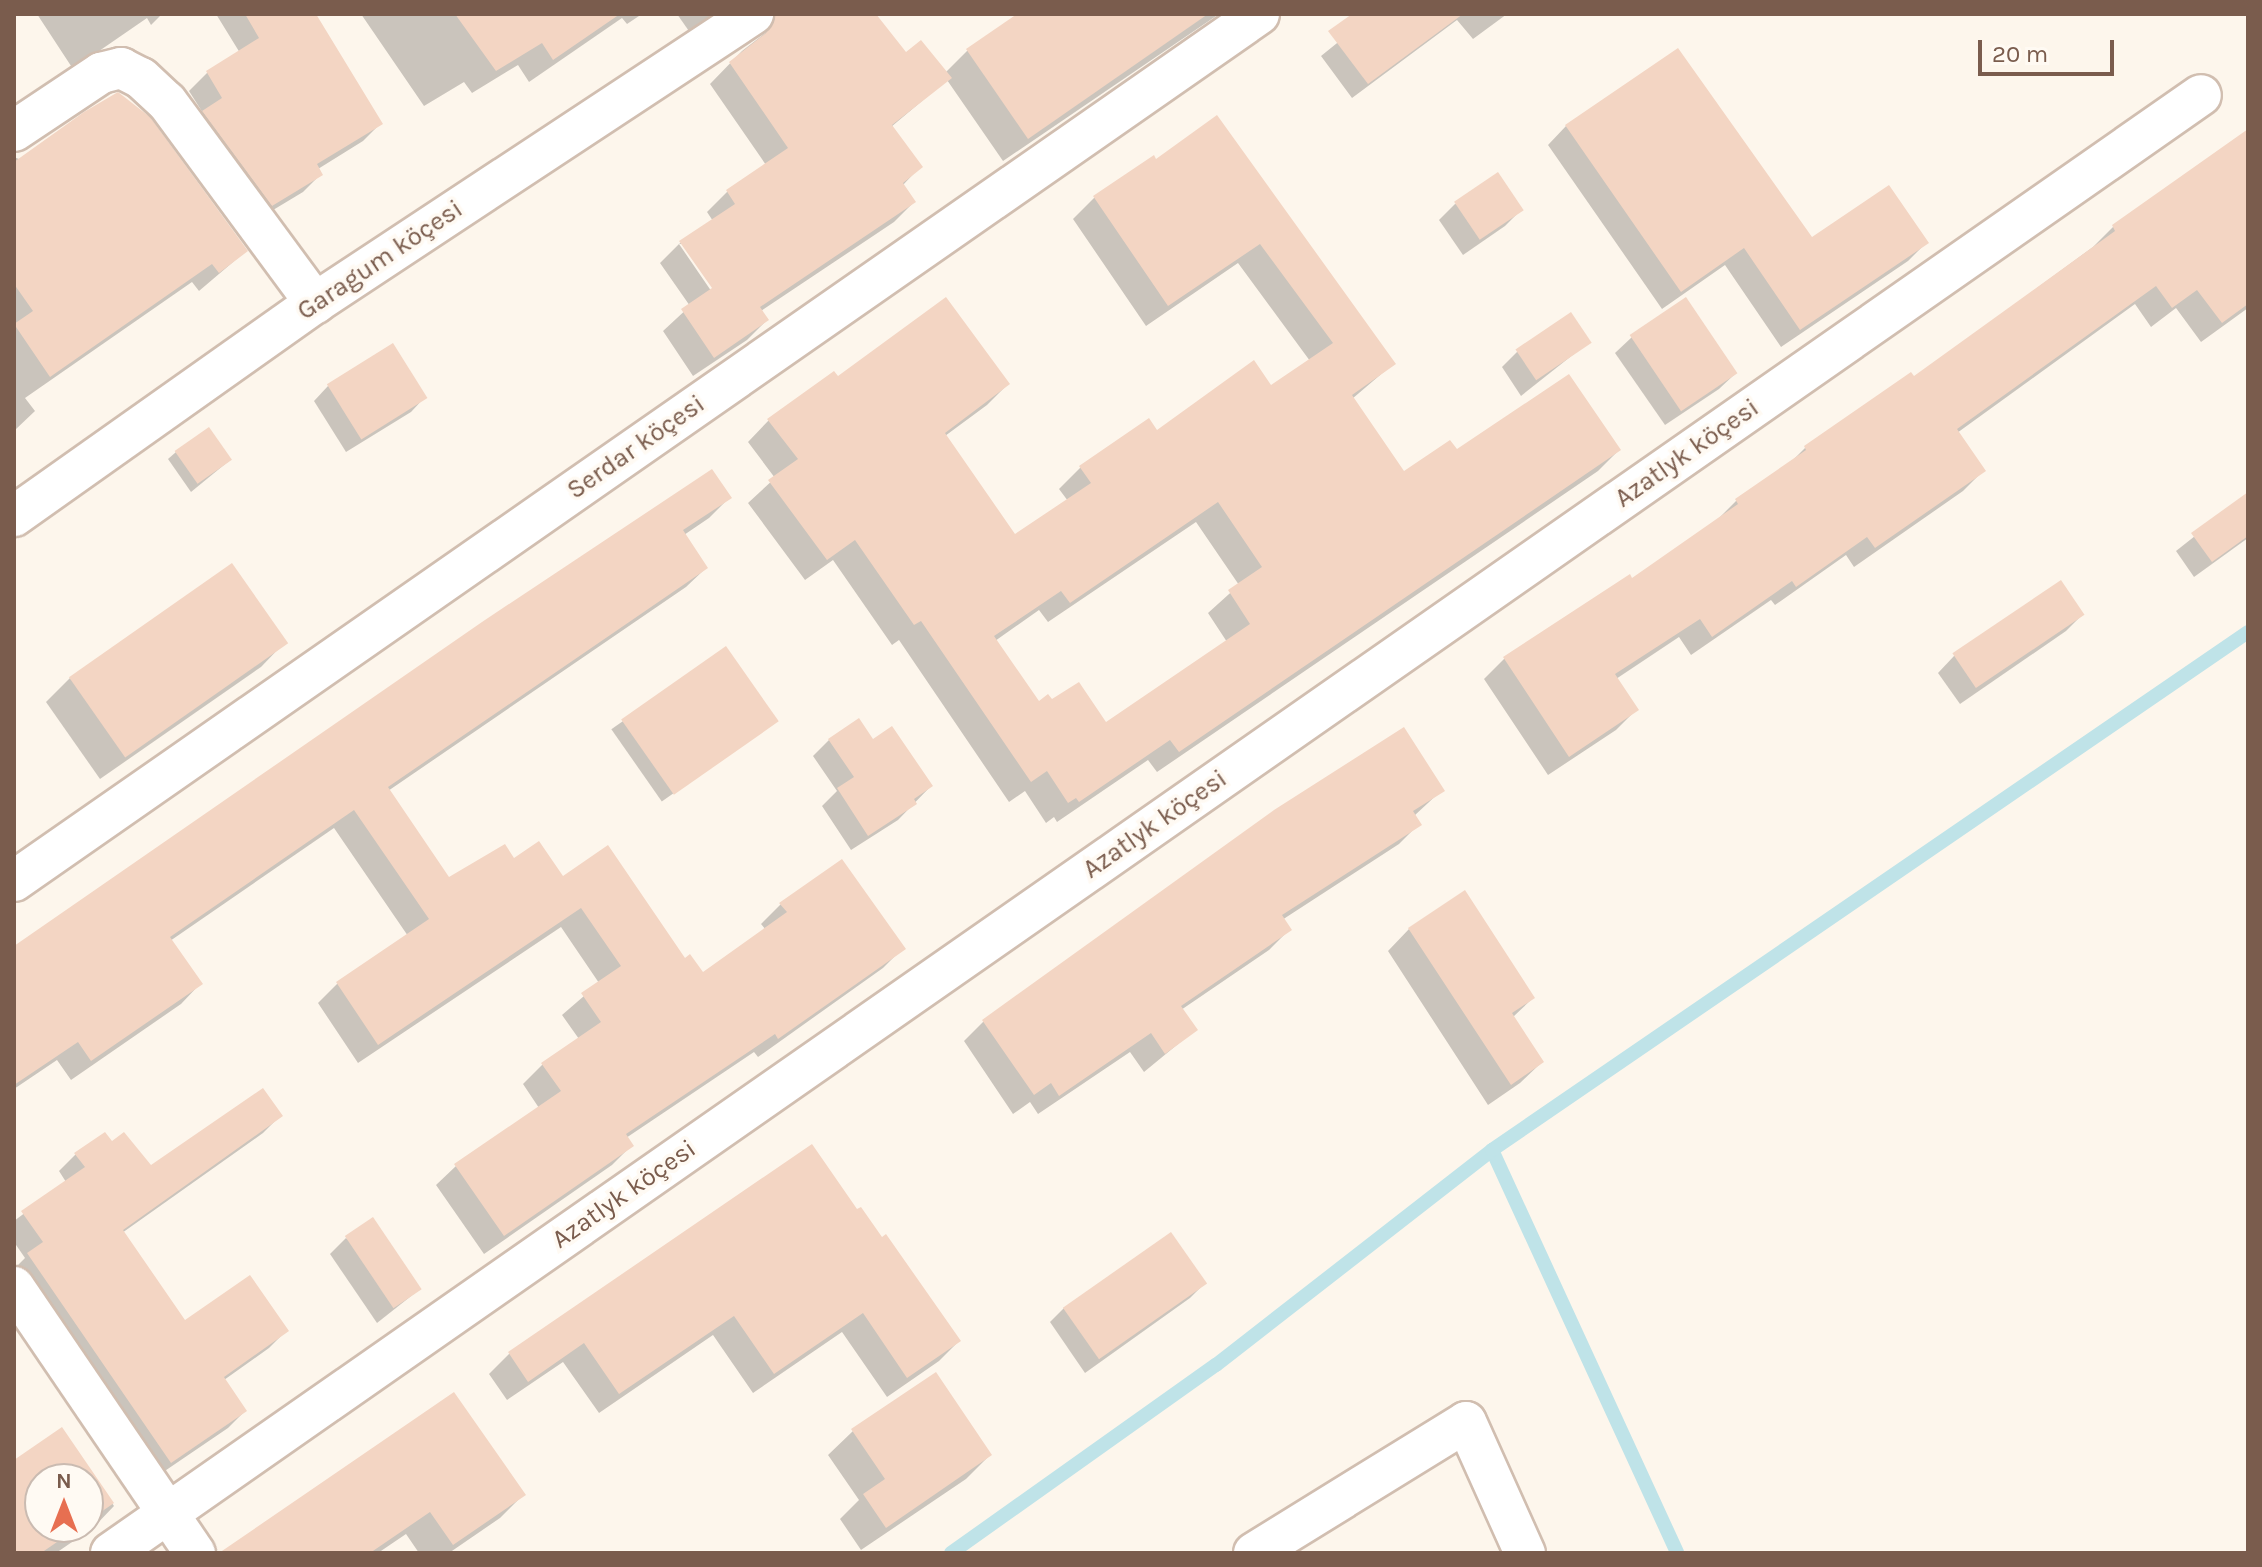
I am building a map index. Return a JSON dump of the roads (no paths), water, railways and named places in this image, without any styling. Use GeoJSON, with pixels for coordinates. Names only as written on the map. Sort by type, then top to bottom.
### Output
{"type":"FeatureCollection","features":[{"type":"Feature","properties":{"kind":"street","name":"Garagum köçesi"},"geometry":{"type":"LineString","coordinates":[[14,516],[315,303],[753,14]]}},
{"type":"Feature","properties":{"kind":"street","name":"Serdar köçesi"},"geometry":{"type":"LineString","coordinates":[[14,881],[1259,14]]}},
{"type":"Feature","properties":{"kind":"street"},"geometry":{"type":"LineString","coordinates":[[14,131],[101,73],[121,68],[141,78],[167,102],[315,303]]}},
{"type":"Feature","properties":{"kind":"street","name":"Azatlyk köçesi"},"geometry":{"type":"LineString","coordinates":[[111,1553],[2201,95]]}},
{"type":"Feature","properties":{"kind":"street"},"geometry":{"type":"LineString","coordinates":[[14,1287],[195,1553]]}},
{"type":"Feature","properties":{"kind":"street"},"geometry":{"type":"LineString","coordinates":[[1254,1553],[1466,1422],[1525,1553]]}},
{"type":"Feature","properties":{"kind":"waterway"},"geometry":{"type":"LineString","coordinates":[[951,1553],[1216,1365],[1492,1150],[2248,632]]}},
{"type":"Feature","properties":{"kind":"waterway"},"geometry":{"type":"LineString","coordinates":[[1492,1150],[1677,1553]]}}]}
